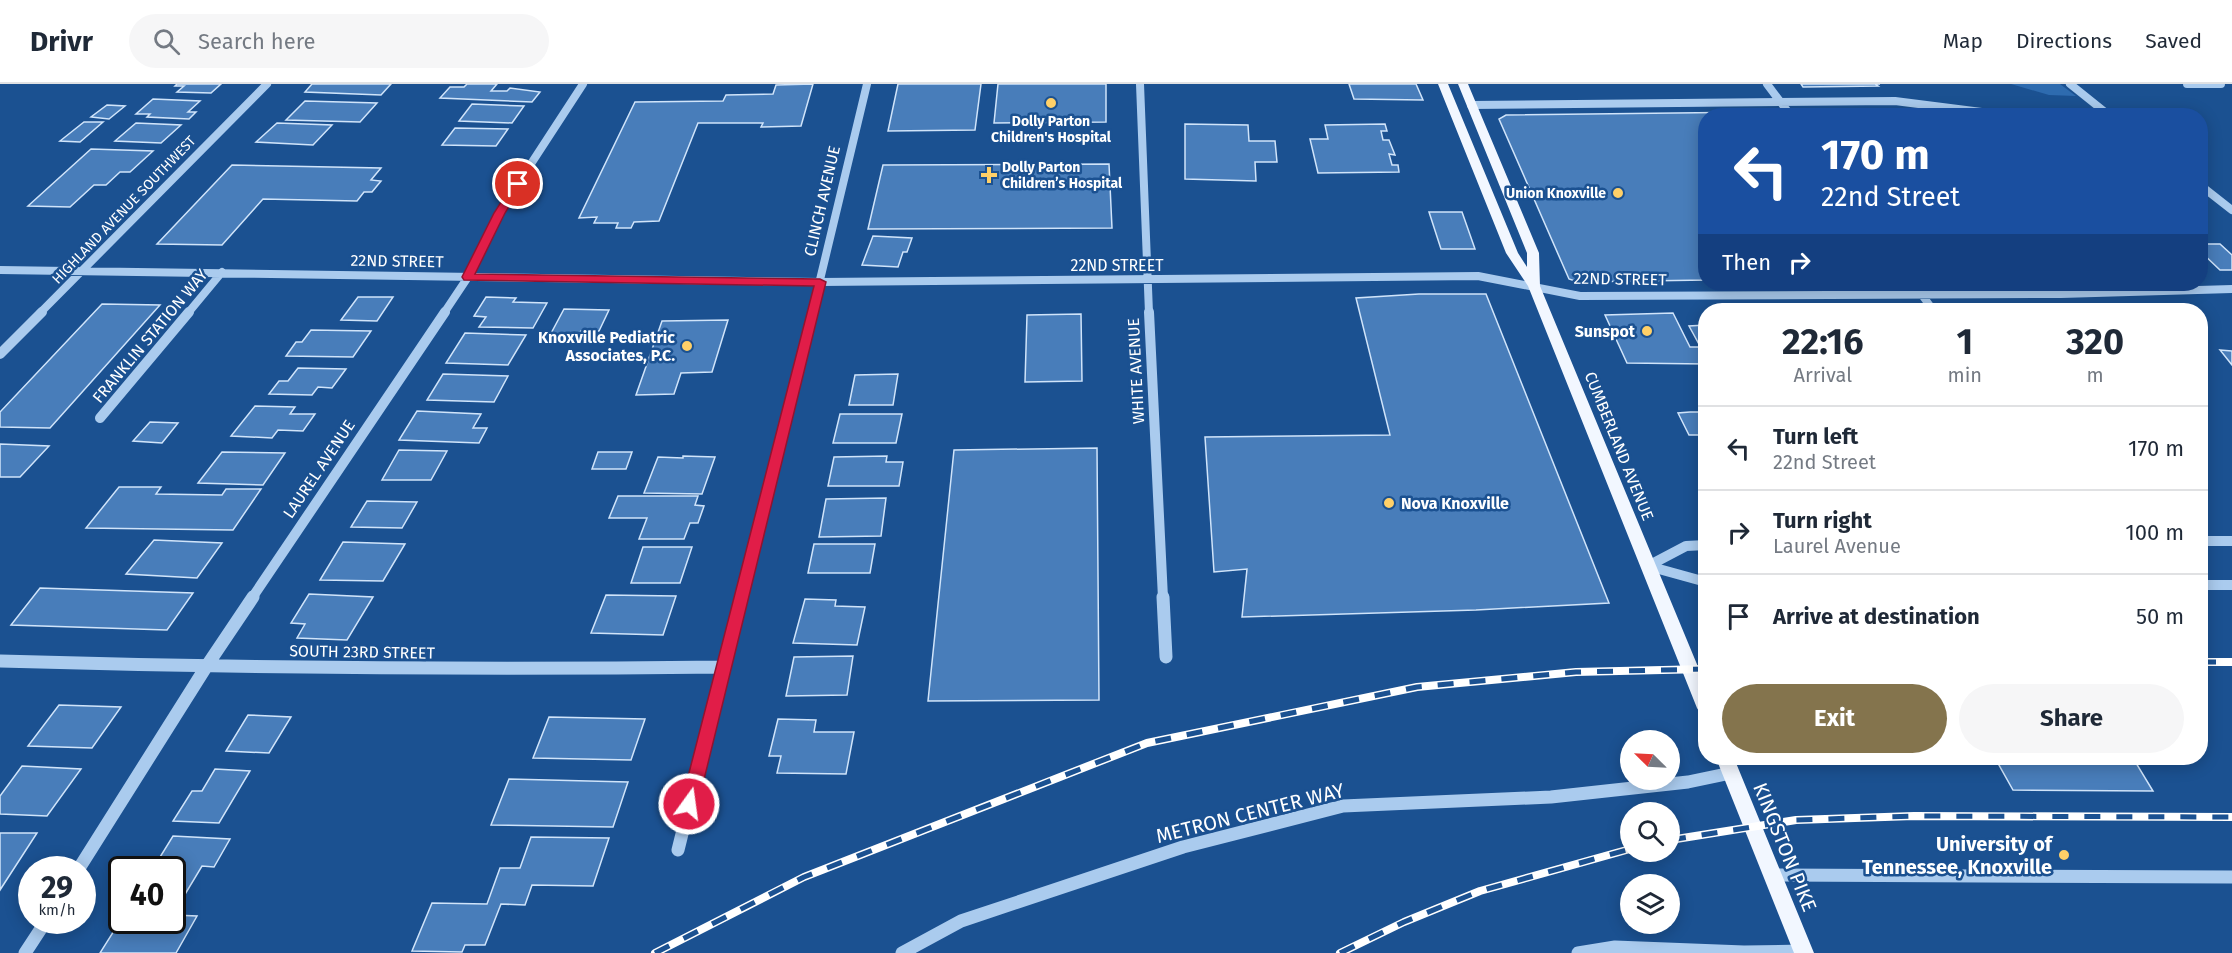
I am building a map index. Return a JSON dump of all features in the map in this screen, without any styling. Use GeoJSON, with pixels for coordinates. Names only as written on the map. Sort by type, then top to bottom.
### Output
{"type":"FeatureCollection","features":[{"type":"Feature","properties":{"kind":"main road","name":"CUMBERLAND AVENUE"},"geometry":{"type":"LineString","coordinates":[[1443,84],[1512,253],[1534,286],[1698,688]]}},
{"type":"Feature","properties":{"kind":"main road","name":"CUMBERLAND AVENUE"},"geometry":{"type":"LineString","coordinates":[[1463,84],[1533,253],[1534,286]]}},
{"type":"Feature","properties":{"kind":"main road","name":"KINGSTON PIKE"},"geometry":{"type":"LineString","coordinates":[[1728,765],[1803,952]]}},
{"type":"Feature","properties":{"kind":"street","name":"HIGHLAND AVENUE SOUTHWEST"},"geometry":{"type":"LineString","coordinates":[[0,354],[267,84]]}},
{"type":"Feature","properties":{"kind":"street","name":"LAUREL AVENUE"},"geometry":{"type":"LineString","coordinates":[[87,856],[206,667],[468,277],[500,213],[583,84]]}},
{"type":"Feature","properties":{"kind":"street","name":"CLINCH AVENUE"},"geometry":{"type":"LineString","coordinates":[[678,850],[867,84]]}},
{"type":"Feature","properties":{"kind":"street","name":"WHITE AVENUE"},"geometry":{"type":"LineString","coordinates":[[1140,84],[1147,280],[1166,657]]}},
{"type":"Feature","properties":{"kind":"street"},"geometry":{"type":"LineString","coordinates":[[1767,84],[1785,108]]}},
{"type":"Feature","properties":{"kind":"street"},"geometry":{"type":"LineString","coordinates":[[2070,84],[2100,108]]}},
{"type":"Feature","properties":{"kind":"street"},"geometry":{"type":"LineString","coordinates":[[2187,84],[2221,84]]}},
{"type":"Feature","properties":{"kind":"street"},"geometry":{"type":"LineString","coordinates":[[1471,105],[1895,101],[1950,108]]}},
{"type":"Feature","properties":{"kind":"street"},"geometry":{"type":"LineString","coordinates":[[2208,192],[2232,210]]}},
{"type":"Feature","properties":{"kind":"street","name":"22ND STREET"},"geometry":{"type":"LineString","coordinates":[[0,270],[820,282],[1478,276],[1580,296],[2061,294],[2164,291]]}},
{"type":"Feature","properties":{"kind":"street","name":"FRANKLIN STATION WAY"},"geometry":{"type":"LineString","coordinates":[[100,418],[222,272]]}},
{"type":"Feature","properties":{"kind":"street","name":"22ND STREET"},"geometry":{"type":"LineString","coordinates":[[2208,290],[2232,289]]}},
{"type":"Feature","properties":{"kind":"street"},"geometry":{"type":"LineString","coordinates":[[1920,291],[1928,303]]}},
{"type":"Feature","properties":{"kind":"street"},"geometry":{"type":"LineString","coordinates":[[2208,541],[2232,541]]}},
{"type":"Feature","properties":{"kind":"street"},"geometry":{"type":"LineString","coordinates":[[1648,566],[1686,546],[1698,546]]}},
{"type":"Feature","properties":{"kind":"street"},"geometry":{"type":"LineString","coordinates":[[1648,566],[1698,580]]}},
{"type":"Feature","properties":{"kind":"street"},"geometry":{"type":"LineString","coordinates":[[2208,585],[2232,585]]}},
{"type":"Feature","properties":{"kind":"street","name":"SOUTH 23RD STREET"},"geometry":{"type":"LineString","coordinates":[[0,661],[206,667],[472,670],[724,667]]}},
{"type":"Feature","properties":{"kind":"street","name":"METRON CENTER WAY"},"geometry":{"type":"LineString","coordinates":[[902,953],[961,921],[1183,847],[1343,806],[1551,797],[1688,782],[1728,765]]}},
{"type":"Feature","properties":{"kind":"street"},"geometry":{"type":"LineString","coordinates":[[1771,875],[2232,877]]}},
{"type":"Feature","properties":{"kind":"street"},"geometry":{"type":"LineString","coordinates":[[25,953],[37,934]]}},
{"type":"Feature","properties":{"kind":"street"},"geometry":{"type":"LineString","coordinates":[[1578,953],[1615,948],[1803,952]]}},
{"type":"Feature","properties":{"kind":"shaded area"},"geometry":{"type":"Polygon","coordinates":[[[2011,84],[2060,84],[2076,96],[2049,95],[2011,84]]]}},
{"type":"Feature","properties":{"kind":"building"},"geometry":{"type":"Polygon","coordinates":[[[177,84],[221,84],[211,93],[177,92],[184,86],[175,86],[177,84]]]}},
{"type":"Feature","properties":{"kind":"building"},"geometry":{"type":"Polygon","coordinates":[[[312,84],[391,84],[381,95],[305,92],[312,84]]]}},
{"type":"Feature","properties":{"kind":"building"},"geometry":{"type":"Polygon","coordinates":[[[467,84],[497,84],[491,91],[507,91],[510,88],[540,92],[532,102],[440,98],[450,87],[464,87],[467,84]]]}},
{"type":"Feature","properties":{"kind":"building"},"geometry":{"type":"Polygon","coordinates":[[[813,84],[801,126],[761,127],[763,123],[698,123],[659,221],[634,222],[631,228],[616,228],[618,223],[594,223],[597,217],[579,218],[635,102],[723,101],[726,95],[773,94],[776,85],[813,84]]]}},
{"type":"Feature","properties":{"kind":"building","name":"Dolly Parton Children's Hospital"},"geometry":{"type":"Polygon","coordinates":[[[898,84],[981,84],[975,130],[888,131],[898,84]]]}},
{"type":"Feature","properties":{"kind":"building","name":"Dolly Parton Children's Hospital"},"geometry":{"type":"Polygon","coordinates":[[[998,84],[1106,84],[1106,122],[994,123],[998,84]]]}},
{"type":"Feature","properties":{"kind":"building"},"geometry":{"type":"Polygon","coordinates":[[[1349,84],[1416,84],[1423,100],[1354,99],[1349,84]]]}},
{"type":"Feature","properties":{"kind":"building"},"geometry":{"type":"Polygon","coordinates":[[[1801,84],[1875,84],[1878,86],[1803,87],[1801,84]]]}},
{"type":"Feature","properties":{"kind":"building"},"geometry":{"type":"Polygon","coordinates":[[[153,99],[200,101],[188,112],[196,112],[189,119],[147,117],[150,114],[136,114],[153,99]]]}},
{"type":"Feature","properties":{"kind":"building"},"geometry":{"type":"Polygon","coordinates":[[[305,101],[377,103],[360,122],[286,120],[305,101]]]}},
{"type":"Feature","properties":{"kind":"building"},"geometry":{"type":"Polygon","coordinates":[[[472,104],[524,106],[512,123],[459,121],[472,104]]]}},
{"type":"Feature","properties":{"kind":"building"},"geometry":{"type":"Polygon","coordinates":[[[107,105],[125,106],[109,119],[91,117],[107,105]]]}},
{"type":"Feature","properties":{"kind":"building","name":"Union Knoxville"},"geometry":{"type":"Polygon","coordinates":[[[1698,113],[1698,280],[1578,282],[1569,279],[1499,119],[1506,115],[1698,113]]]}},
{"type":"Feature","properties":{"kind":"building"},"geometry":{"type":"Polygon","coordinates":[[[84,122],[103,122],[80,142],[60,141],[84,122]]]}},
{"type":"Feature","properties":{"kind":"building"},"geometry":{"type":"Polygon","coordinates":[[[136,123],[181,125],[161,143],[115,141],[136,123]]]}},
{"type":"Feature","properties":{"kind":"building"},"geometry":{"type":"Polygon","coordinates":[[[277,123],[332,125],[313,145],[256,142],[277,123]]]}},
{"type":"Feature","properties":{"kind":"building"},"geometry":{"type":"Polygon","coordinates":[[[1185,124],[1248,125],[1249,141],[1275,141],[1277,162],[1255,162],[1256,181],[1185,179],[1185,124]]]}},
{"type":"Feature","properties":{"kind":"building"},"geometry":{"type":"Polygon","coordinates":[[[1385,124],[1387,131],[1381,131],[1383,140],[1389,140],[1395,155],[1389,154],[1392,165],[1398,165],[1399,172],[1318,173],[1310,139],[1328,139],[1325,125],[1385,124]]]}},
{"type":"Feature","properties":{"kind":"building"},"geometry":{"type":"Polygon","coordinates":[[[455,128],[508,129],[496,146],[442,145],[455,128]]]}},
{"type":"Feature","properties":{"kind":"building"},"geometry":{"type":"Polygon","coordinates":[[[91,149],[153,151],[130,172],[120,172],[106,185],[94,185],[70,207],[28,206],[91,149]]]}},
{"type":"Feature","properties":{"kind":"building"},"geometry":{"type":"Polygon","coordinates":[[[1109,164],[1112,228],[868,229],[883,165],[1109,164]]]}},
{"type":"Feature","properties":{"kind":"building"},"geometry":{"type":"Polygon","coordinates":[[[232,165],[381,168],[371,180],[381,181],[372,192],[364,192],[357,201],[263,199],[222,245],[157,244],[232,165]]]}},
{"type":"Feature","properties":{"kind":"building"},"geometry":{"type":"Polygon","coordinates":[[[1429,212],[1462,212],[1475,249],[1441,249],[1429,212]]]}},
{"type":"Feature","properties":{"kind":"building"},"geometry":{"type":"Polygon","coordinates":[[[873,236],[912,238],[907,252],[903,252],[898,267],[862,265],[873,236]]]}},
{"type":"Feature","properties":{"kind":"building"},"geometry":{"type":"Polygon","coordinates":[[[2208,244],[2220,244],[2232,255],[2232,270],[2220,270],[2208,259],[2208,244]]]}},
{"type":"Feature","properties":{"kind":"building","name":"Nova Knoxville"},"geometry":{"type":"Polygon","coordinates":[[[1419,294],[1486,294],[1609,603],[1476,610],[1242,617],[1247,569],[1214,572],[1205,437],[1390,435],[1356,298],[1419,294]]]}},
{"type":"Feature","properties":{"kind":"building"},"geometry":{"type":"Polygon","coordinates":[[[358,297],[393,297],[377,321],[341,320],[358,297]]]}},
{"type":"Feature","properties":{"kind":"building"},"geometry":{"type":"Polygon","coordinates":[[[486,297],[516,298],[513,302],[547,303],[533,328],[479,327],[486,317],[474,316],[486,297]]]}},
{"type":"Feature","properties":{"kind":"building"},"geometry":{"type":"Polygon","coordinates":[[[102,304],[160,305],[50,428],[0,427],[0,412],[102,304]]]}},
{"type":"Feature","properties":{"kind":"building"},"geometry":{"type":"Polygon","coordinates":[[[564,309],[609,310],[599,331],[581,331],[576,339],[548,339],[564,309]]]}},
{"type":"Feature","properties":{"kind":"building","name":"Sunspot"},"geometry":{"type":"Polygon","coordinates":[[[1673,313],[1690,347],[1698,347],[1698,364],[1627,363],[1605,315],[1673,313]]]}},
{"type":"Feature","properties":{"kind":"building"},"geometry":{"type":"Polygon","coordinates":[[[1081,314],[1082,381],[1025,382],[1027,315],[1081,314]]]}},
{"type":"Feature","properties":{"kind":"building","name":"Knoxville Pediatric Associates, P.C."},"geometry":{"type":"Polygon","coordinates":[[[728,320],[712,372],[681,373],[674,394],[636,395],[662,321],[728,320]]]}},
{"type":"Feature","properties":{"kind":"building"},"geometry":{"type":"Polygon","coordinates":[[[1698,325],[1698,342],[1689,326],[1698,325]]]}},
{"type":"Feature","properties":{"kind":"building"},"geometry":{"type":"Polygon","coordinates":[[[311,330],[371,331],[353,357],[286,356],[296,342],[302,342],[311,330]]]}},
{"type":"Feature","properties":{"kind":"building"},"geometry":{"type":"Polygon","coordinates":[[[465,333],[526,335],[508,365],[446,363],[465,333]]]}},
{"type":"Feature","properties":{"kind":"building"},"geometry":{"type":"Polygon","coordinates":[[[2220,350],[2232,351],[2232,365],[2220,350]]]}},
{"type":"Feature","properties":{"kind":"building"},"geometry":{"type":"Polygon","coordinates":[[[298,368],[346,369],[332,388],[318,387],[312,395],[269,394],[279,381],[288,381],[298,368]]]}},
{"type":"Feature","properties":{"kind":"building"},"geometry":{"type":"Polygon","coordinates":[[[443,374],[508,376],[494,402],[427,400],[443,374]]]}},
{"type":"Feature","properties":{"kind":"building"},"geometry":{"type":"Polygon","coordinates":[[[898,374],[893,405],[849,405],[855,375],[898,374]]]}},
{"type":"Feature","properties":{"kind":"building"},"geometry":{"type":"Polygon","coordinates":[[[255,406],[295,407],[290,414],[315,414],[303,431],[278,430],[272,438],[231,436],[255,406]]]}},
{"type":"Feature","properties":{"kind":"building"},"geometry":{"type":"Polygon","coordinates":[[[417,411],[481,414],[473,428],[487,428],[479,443],[399,440],[417,411]]]}},
{"type":"Feature","properties":{"kind":"building"},"geometry":{"type":"Polygon","coordinates":[[[1698,412],[1698,435],[1689,435],[1678,413],[1698,412]]]}},
{"type":"Feature","properties":{"kind":"building"},"geometry":{"type":"Polygon","coordinates":[[[840,414],[902,414],[896,443],[833,443],[840,414]]]}},
{"type":"Feature","properties":{"kind":"building"},"geometry":{"type":"Polygon","coordinates":[[[150,422],[178,423],[162,443],[133,441],[150,422]]]}},
{"type":"Feature","properties":{"kind":"building"},"geometry":{"type":"Polygon","coordinates":[[[0,444],[49,446],[20,477],[0,477],[0,444]]]}},
{"type":"Feature","properties":{"kind":"building"},"geometry":{"type":"Polygon","coordinates":[[[1097,448],[1099,700],[928,701],[954,450],[1097,448]]]}},
{"type":"Feature","properties":{"kind":"building"},"geometry":{"type":"Polygon","coordinates":[[[399,450],[447,451],[431,480],[382,480],[399,450]]]}},
{"type":"Feature","properties":{"kind":"building"},"geometry":{"type":"Polygon","coordinates":[[[222,452],[285,453],[263,485],[198,483],[222,452]]]}},
{"type":"Feature","properties":{"kind":"building"},"geometry":{"type":"Polygon","coordinates":[[[598,452],[632,452],[626,469],[592,469],[598,452]]]}},
{"type":"Feature","properties":{"kind":"building"},"geometry":{"type":"Polygon","coordinates":[[[683,456],[715,457],[702,494],[644,493],[658,457],[683,458],[683,456]]]}},
{"type":"Feature","properties":{"kind":"building"},"geometry":{"type":"Polygon","coordinates":[[[887,456],[886,462],[903,462],[899,486],[828,486],[834,457],[887,456]]]}},
{"type":"Feature","properties":{"kind":"building"},"geometry":{"type":"Polygon","coordinates":[[[119,487],[161,487],[156,494],[222,495],[226,489],[261,489],[233,530],[86,528],[119,487]]]}},
{"type":"Feature","properties":{"kind":"building"},"geometry":{"type":"Polygon","coordinates":[[[618,496],[698,496],[695,505],[704,506],[698,523],[690,523],[684,539],[639,539],[647,518],[609,518],[618,496]]]}},
{"type":"Feature","properties":{"kind":"building"},"geometry":{"type":"Polygon","coordinates":[[[886,498],[881,536],[819,537],[826,499],[886,498]]]}},
{"type":"Feature","properties":{"kind":"building"},"geometry":{"type":"Polygon","coordinates":[[[367,501],[417,502],[402,528],[351,527],[367,501]]]}},
{"type":"Feature","properties":{"kind":"building"},"geometry":{"type":"Polygon","coordinates":[[[154,540],[222,543],[197,578],[126,574],[154,540]]]}},
{"type":"Feature","properties":{"kind":"building"},"geometry":{"type":"Polygon","coordinates":[[[343,542],[405,544],[383,581],[320,580],[343,542]]]}},
{"type":"Feature","properties":{"kind":"building"},"geometry":{"type":"Polygon","coordinates":[[[814,544],[875,544],[870,573],[808,573],[814,544]]]}},
{"type":"Feature","properties":{"kind":"building"},"geometry":{"type":"Polygon","coordinates":[[[643,547],[692,547],[680,583],[631,583],[643,547]]]}},
{"type":"Feature","properties":{"kind":"building"},"geometry":{"type":"Polygon","coordinates":[[[40,588],[193,593],[167,630],[11,625],[40,588]]]}},
{"type":"Feature","properties":{"kind":"building"},"geometry":{"type":"Polygon","coordinates":[[[309,594],[373,597],[347,640],[297,638],[305,624],[291,623],[309,594]]]}},
{"type":"Feature","properties":{"kind":"building"},"geometry":{"type":"Polygon","coordinates":[[[606,595],[676,596],[663,635],[591,633],[606,595]]]}},
{"type":"Feature","properties":{"kind":"building"},"geometry":{"type":"Polygon","coordinates":[[[805,599],[836,600],[835,606],[865,607],[857,645],[793,643],[805,599]]]}},
{"type":"Feature","properties":{"kind":"building"},"geometry":{"type":"Polygon","coordinates":[[[853,656],[847,695],[786,696],[794,657],[853,656]]]}},
{"type":"Feature","properties":{"kind":"building"},"geometry":{"type":"Polygon","coordinates":[[[59,705],[121,707],[92,748],[28,746],[59,705]]]}},
{"type":"Feature","properties":{"kind":"building"},"geometry":{"type":"Polygon","coordinates":[[[248,715],[291,717],[269,753],[226,751],[248,715]]]}},
{"type":"Feature","properties":{"kind":"building"},"geometry":{"type":"Polygon","coordinates":[[[549,717],[645,719],[631,760],[533,758],[549,717]]]}},
{"type":"Feature","properties":{"kind":"building"},"geometry":{"type":"Polygon","coordinates":[[[778,719],[816,720],[814,732],[854,732],[846,774],[777,773],[781,756],[769,756],[778,719]]]}},
{"type":"Feature","properties":{"kind":"building"},"geometry":{"type":"Polygon","coordinates":[[[1999,765],[2137,765],[2153,791],[2013,790],[1999,765]]]}},
{"type":"Feature","properties":{"kind":"building"},"geometry":{"type":"Polygon","coordinates":[[[22,766],[81,769],[47,816],[0,814],[0,796],[22,766]]]}},
{"type":"Feature","properties":{"kind":"building"},"geometry":{"type":"Polygon","coordinates":[[[215,769],[250,771],[219,823],[173,821],[192,791],[202,791],[215,769]]]}},
{"type":"Feature","properties":{"kind":"building"},"geometry":{"type":"Polygon","coordinates":[[[509,779],[628,782],[613,827],[491,825],[509,779]]]}},
{"type":"Feature","properties":{"kind":"building"},"geometry":{"type":"Polygon","coordinates":[[[0,833],[37,833],[22,856],[18,856],[18,862],[0,890],[0,833]]]}},
{"type":"Feature","properties":{"kind":"building"},"geometry":{"type":"Polygon","coordinates":[[[173,836],[230,839],[214,867],[202,866],[186,893],[186,856],[161,856],[173,836]]]}},
{"type":"Feature","properties":{"kind":"building"},"geometry":{"type":"Polygon","coordinates":[[[531,837],[609,838],[593,886],[532,885],[525,905],[501,904],[485,945],[465,945],[462,952],[412,951],[432,903],[487,904],[500,868],[520,868],[531,837]]]}},
{"type":"Feature","properties":{"kind":"building"},"geometry":{"type":"Polygon","coordinates":[[[186,916],[197,916],[176,953],[100,953],[112,934],[186,934],[186,916]]]}},
{"type":"Feature","properties":{"kind":"railway"},"geometry":{"type":"LineString","coordinates":[[2208,662],[2232,662]]}},
{"type":"Feature","properties":{"kind":"railway"},"geometry":{"type":"LineString","coordinates":[[655,953],[804,877],[1147,743],[1417,687],[1576,672],[1698,669]]}},
{"type":"Feature","properties":{"kind":"railway"},"geometry":{"type":"LineString","coordinates":[[1680,838],[1796,820],[1914,816],[2232,817]]}},
{"type":"Feature","properties":{"kind":"railway"},"geometry":{"type":"LineString","coordinates":[[1340,953],[1404,922],[1480,891],[1620,852]]}},
{"type":"Feature","properties":{"kind":"place","name":"Dolly Parton Children's Hospital"},"geometry":{"type":"Point","coordinates":[1051,103]}},
{"type":"Feature","properties":{"kind":"place","name":"Dolly Parton Children’s Hospital"},"geometry":{"type":"Point","coordinates":[989,175]}},
{"type":"Feature","properties":{"kind":"place","name":"Union Knoxville"},"geometry":{"type":"Point","coordinates":[1618,193]}},
{"type":"Feature","properties":{"kind":"place","name":"Sunspot"},"geometry":{"type":"Point","coordinates":[1647,331]}},
{"type":"Feature","properties":{"kind":"place","name":"Knoxville Pediatric Associates, P.C."},"geometry":{"type":"Point","coordinates":[687,346]}},
{"type":"Feature","properties":{"kind":"place","name":"Nova Knoxville"},"geometry":{"type":"Point","coordinates":[1389,503]}},
{"type":"Feature","properties":{"kind":"place","name":"University of Tennessee, Knoxville"},"geometry":{"type":"Point","coordinates":[2064,855]}},
{"type":"Feature","properties":{"kind":"route"},"geometry":{"type":"LineString","coordinates":[[518,184],[500,213],[468,277],[820,282],[689,804]]}}]}
